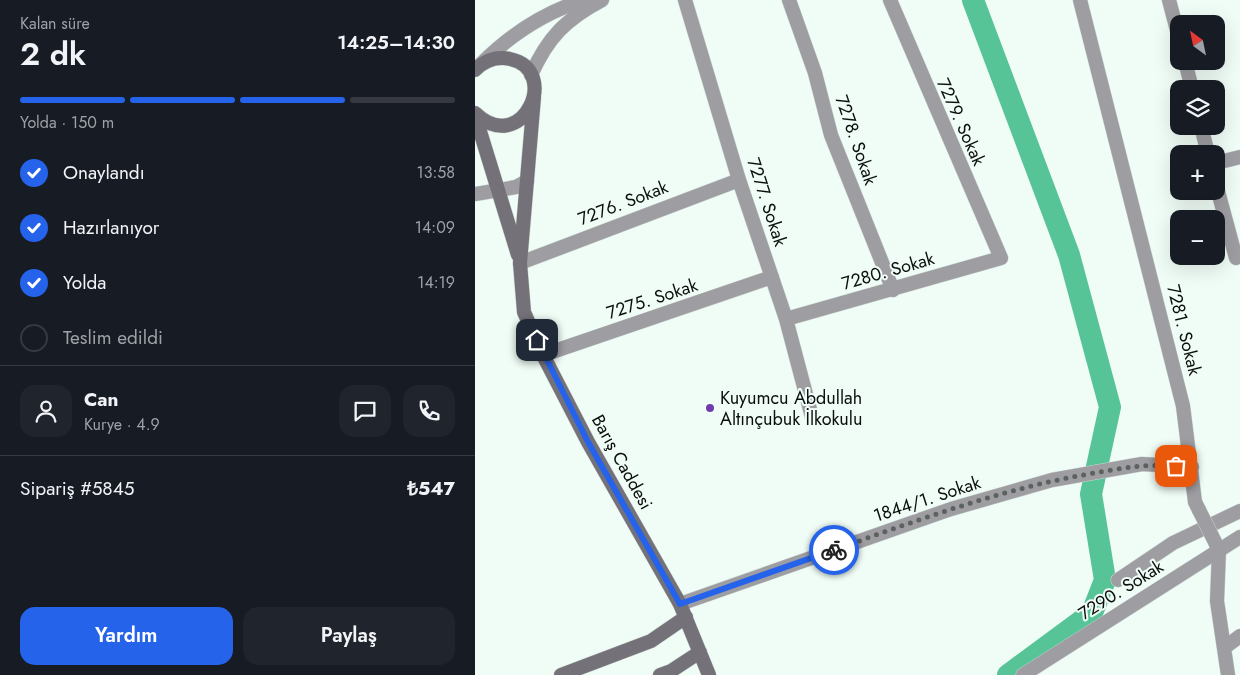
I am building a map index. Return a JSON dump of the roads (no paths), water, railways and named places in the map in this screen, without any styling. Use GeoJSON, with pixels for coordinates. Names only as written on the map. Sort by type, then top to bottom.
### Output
{"type":"FeatureCollection","features":[{"type":"Feature","properties":{"kind":"main road"},"geometry":{"type":"LineString","coordinates":[[478,67],[491,59],[502,57],[513,60],[523,66],[531,75],[535,86],[520,263]]}},
{"type":"Feature","properties":{"kind":"main road"},"geometry":{"type":"LineString","coordinates":[[475,114],[491,124],[513,123],[523,117],[530,108],[534,97]]}},
{"type":"Feature","properties":{"kind":"main road"},"geometry":{"type":"LineString","coordinates":[[475,114],[520,263]]}},
{"type":"Feature","properties":{"kind":"main road","name":"Barış Caddesi"},"geometry":{"type":"LineString","coordinates":[[520,263],[524,312],[543,355],[588,442],[683,611],[709,675]]}},
{"type":"Feature","properties":{"kind":"main road"},"geometry":{"type":"LineString","coordinates":[[561,675],[651,641],[683,611]]}},
{"type":"Feature","properties":{"kind":"main road"},"geometry":{"type":"LineString","coordinates":[[661,675],[671,671],[700,652]]}},
{"type":"Feature","properties":{"kind":"street"},"geometry":{"type":"LineString","coordinates":[[478,67],[504,42],[540,20],[584,0]]}},
{"type":"Feature","properties":{"kind":"street"},"geometry":{"type":"LineString","coordinates":[[531,75],[540,56],[557,30],[579,12],[602,0]]}},
{"type":"Feature","properties":{"kind":"street","name":"7277. Sokak"},"geometry":{"type":"LineString","coordinates":[[685,0],[739,180],[787,319],[812,417]]}},
{"type":"Feature","properties":{"kind":"street","name":"7278. Sokak"},"geometry":{"type":"LineString","coordinates":[[789,0],[815,73],[831,135],[893,290]]}},
{"type":"Feature","properties":{"kind":"street","name":"7279. Sokak"},"geometry":{"type":"LineString","coordinates":[[890,0],[1001,258]]}},
{"type":"Feature","properties":{"kind":"street","name":"7281. Sokak"},"geometry":{"type":"LineString","coordinates":[[1080,0],[1183,406],[1195,502],[1218,547]]}},
{"type":"Feature","properties":{"kind":"street"},"geometry":{"type":"LineString","coordinates":[[1169,0],[1173,15]]}},
{"type":"Feature","properties":{"kind":"street"},"geometry":{"type":"LineString","coordinates":[[1225,160],[1240,156]]}},
{"type":"Feature","properties":{"kind":"street","name":"7276. Sokak"},"geometry":{"type":"LineString","coordinates":[[520,263],[739,180]]}},
{"type":"Feature","properties":{"kind":"street"},"geometry":{"type":"LineString","coordinates":[[475,194],[497,189],[516,188],[527,181]]}},
{"type":"Feature","properties":{"kind":"street"},"geometry":{"type":"LineString","coordinates":[[1220,200],[1236,258]]}},
{"type":"Feature","properties":{"kind":"street","name":"7280. Sokak"},"geometry":{"type":"LineString","coordinates":[[787,319],[1001,258]]}},
{"type":"Feature","properties":{"kind":"street","name":"7275. Sokak"},"geometry":{"type":"LineString","coordinates":[[543,355],[772,277]]}},
{"type":"Feature","properties":{"kind":"street","name":"1844/1. Sokak"},"geometry":{"type":"LineString","coordinates":[[683,611],[951,509],[1052,480],[1142,464],[1192,467]]}},
{"type":"Feature","properties":{"kind":"street"},"geometry":{"type":"LineString","coordinates":[[1118,580],[1173,543],[1240,511]]}},
{"type":"Feature","properties":{"kind":"street","name":"7290. Sokak"},"geometry":{"type":"LineString","coordinates":[[1023,675],[1218,547],[1240,537]]}},
{"type":"Feature","properties":{"kind":"street"},"geometry":{"type":"LineString","coordinates":[[1218,547],[1217,601],[1228,675]]}},
{"type":"Feature","properties":{"kind":"street"},"geometry":{"type":"LineString","coordinates":[[1224,648],[1240,636]]}},
{"type":"Feature","properties":{"kind":"waterway"},"geometry":{"type":"LineString","coordinates":[[973,0],[1069,255],[1110,407],[1091,494],[1105,580],[1092,613],[1008,675]]}},
{"type":"Feature","properties":{"kind":"place","name":"Kuyumcu Abdullah Altınçubuk İlkokulu"},"geometry":{"type":"Point","coordinates":[710,408]}}]}
